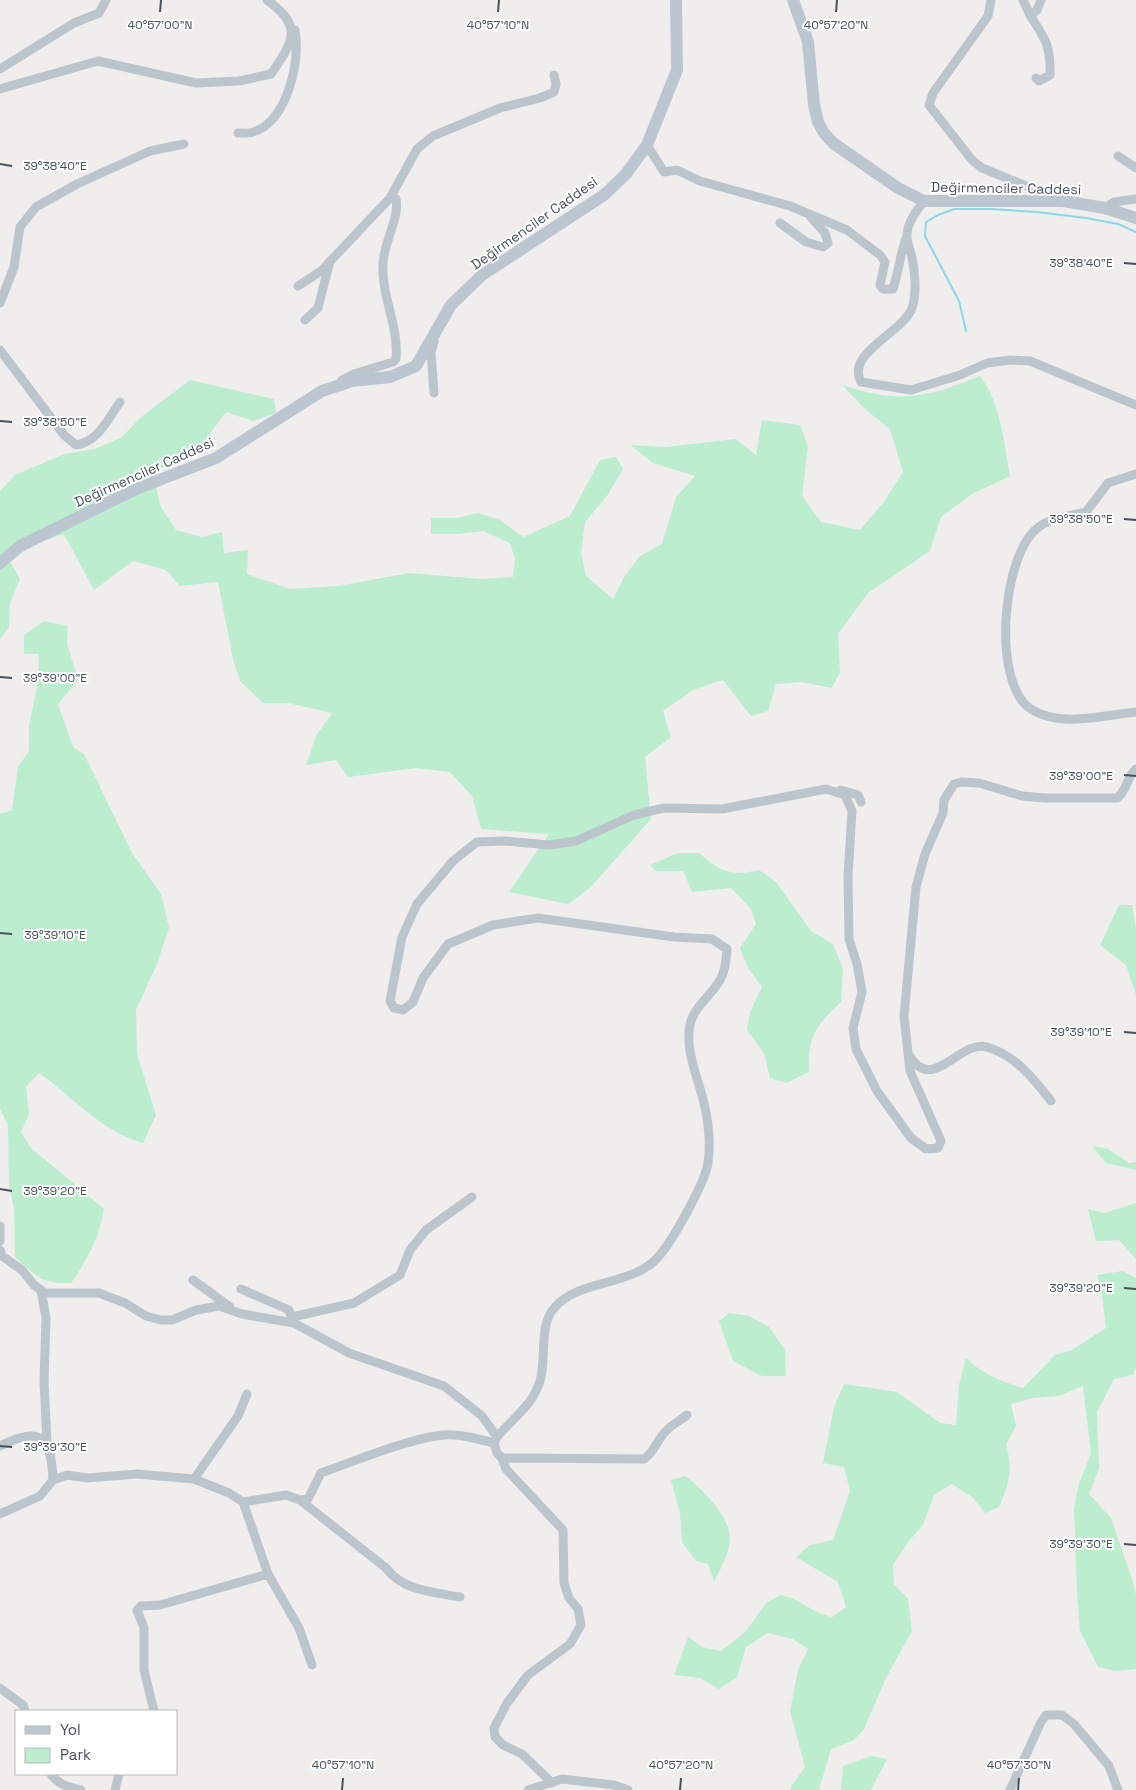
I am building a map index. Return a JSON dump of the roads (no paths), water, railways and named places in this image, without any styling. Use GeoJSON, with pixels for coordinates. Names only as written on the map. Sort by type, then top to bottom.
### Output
{"type":"FeatureCollection","features":[{"type":"Feature","properties":{"kind":"main road","name":"Değirmenciler Caddesi"},"geometry":{"type":"LineString","coordinates":[[0,564],[20,546],[136,489],[216,458],[322,392],[352,381],[390,377],[416,366],[451,305],[482,275],[604,195],[626,174],[647,145],[677,70],[676,0]]}},
{"type":"Feature","properties":{"kind":"main road","name":"Değirmenciler Caddesi"},"geometry":{"type":"LineString","coordinates":[[793,0],[808,42],[814,105],[818,122],[824,133],[833,144],[898,188],[924,201],[1063,201],[1105,208],[1136,218]]}},
{"type":"Feature","properties":{"kind":"street"},"geometry":{"type":"LineString","coordinates":[[0,69],[74,23],[99,13],[106,0]]}},
{"type":"Feature","properties":{"kind":"street"},"geometry":{"type":"LineString","coordinates":[[238,133],[253,133],[266,126],[283,106],[290,86],[296,36],[292,15],[267,0]]}},
{"type":"Feature","properties":{"kind":"street"},"geometry":{"type":"LineString","coordinates":[[991,0],[988,16],[933,93],[929,105],[972,160],[982,168],[1063,201]]}},
{"type":"Feature","properties":{"kind":"street"},"geometry":{"type":"LineString","coordinates":[[1023,0],[1047,42],[1051,57],[1050,75],[1044,80],[1039,81],[1036,78]]}},
{"type":"Feature","properties":{"kind":"street"},"geometry":{"type":"LineString","coordinates":[[1030,15],[1037,10],[1041,0]]}},
{"type":"Feature","properties":{"kind":"street"},"geometry":{"type":"LineString","coordinates":[[0,89],[98,61],[196,83],[239,81],[271,74],[288,50],[292,31],[290,22],[283,11]]}},
{"type":"Feature","properties":{"kind":"street"},"geometry":{"type":"LineString","coordinates":[[298,286],[321,271],[390,198],[417,150],[432,136],[500,108],[540,98],[554,92],[556,84],[554,75]]}},
{"type":"Feature","properties":{"kind":"street"},"geometry":{"type":"LineString","coordinates":[[0,303],[14,267],[20,227],[36,207],[77,184],[150,151],[184,144]]}},
{"type":"Feature","properties":{"kind":"street"},"geometry":{"type":"LineString","coordinates":[[647,145],[664,172],[676,170],[700,181],[790,206],[847,230],[880,255],[885,262],[880,284],[883,289],[893,289],[898,273],[901,249],[916,212],[924,201]]}},
{"type":"Feature","properties":{"kind":"street"},"geometry":{"type":"LineString","coordinates":[[1118,156],[1136,168]]}},
{"type":"Feature","properties":{"kind":"street"},"geometry":{"type":"LineString","coordinates":[[322,392],[354,374],[392,362],[396,358],[394,323],[385,293],[383,264],[386,244],[398,208],[396,199],[390,198]]}},
{"type":"Feature","properties":{"kind":"street"},"geometry":{"type":"LineString","coordinates":[[1105,208],[1114,202],[1136,199]]}},
{"type":"Feature","properties":{"kind":"street"},"geometry":{"type":"LineString","coordinates":[[780,223],[806,242],[823,247],[828,243],[825,233],[808,214]]}},
{"type":"Feature","properties":{"kind":"street"},"geometry":{"type":"LineString","coordinates":[[906,236],[913,260],[912,308],[901,324],[868,350],[858,369],[858,376],[861,382],[911,390],[960,375],[987,363],[1010,360],[1030,361],[1136,405]]}},
{"type":"Feature","properties":{"kind":"street"},"geometry":{"type":"LineString","coordinates":[[305,320],[318,308],[331,259]]}},
{"type":"Feature","properties":{"kind":"street"},"geometry":{"type":"LineString","coordinates":[[434,393],[431,352],[436,334]]}},
{"type":"Feature","properties":{"kind":"street"},"geometry":{"type":"LineString","coordinates":[[0,350],[64,435],[76,445],[86,444],[97,434],[120,402]]}},
{"type":"Feature","properties":{"kind":"street"},"geometry":{"type":"LineString","coordinates":[[1136,474],[1108,483],[1086,512],[1059,518],[1038,527],[1022,548],[1010,590],[1005,645],[1009,675],[1018,699],[1032,710],[1065,719],[1136,712]]}},
{"type":"Feature","properties":{"kind":"street"},"geometry":{"type":"LineString","coordinates":[[826,790],[845,795],[852,811],[847,916],[849,939],[857,964],[862,992],[853,1028],[856,1049],[876,1092],[911,1138],[926,1149],[938,1148],[941,1140],[910,1071],[904,1016],[916,887],[925,854],[942,813],[944,800],[954,784],[961,782],[979,783],[1022,796],[1045,798],[1117,798],[1124,793],[1129,776],[1136,769]]}},
{"type":"Feature","properties":{"kind":"street"},"geometry":{"type":"LineString","coordinates":[[496,1440],[535,1395],[541,1380],[546,1324],[554,1308],[574,1293],[642,1269],[658,1257],[690,1207],[708,1164],[704,1102],[689,1039],[690,1025],[694,1013],[721,979],[726,964],[727,949],[712,939],[674,937],[538,918],[492,925],[448,944],[423,978],[413,1002],[403,1010],[394,1008],[390,1001],[402,937],[417,904],[453,861],[477,842],[504,841],[549,845],[576,841],[634,815],[664,808],[722,809],[836,788],[858,795],[861,802]]}},
{"type":"Feature","properties":{"kind":"street"},"geometry":{"type":"LineString","coordinates":[[908,1052],[914,1063],[923,1068],[930,1069],[940,1067],[977,1047],[986,1046],[1013,1060],[1030,1074],[1051,1101]]}},
{"type":"Feature","properties":{"kind":"street"},"geometry":{"type":"LineString","coordinates":[[293,1320],[354,1303],[400,1275],[410,1250],[426,1230],[472,1197]]}},
{"type":"Feature","properties":{"kind":"street"},"geometry":{"type":"LineString","coordinates":[[0,1226],[0,1241]]}},
{"type":"Feature","properties":{"kind":"street"},"geometry":{"type":"LineString","coordinates":[[0,1250],[2,1256],[22,1270],[46,1293],[71,1291],[99,1293],[125,1303],[146,1316],[161,1320],[172,1320],[196,1310],[219,1306],[235,1312],[293,1320],[348,1353],[444,1386],[482,1416],[496,1440],[497,1453],[502,1458],[506,1470],[563,1530],[564,1583],[569,1598],[578,1609],[581,1626],[570,1644],[528,1675],[507,1703],[494,1728],[495,1737],[503,1745],[522,1754],[552,1783]]}},
{"type":"Feature","properties":{"kind":"street"},"geometry":{"type":"LineString","coordinates":[[193,1280],[235,1312]]}},
{"type":"Feature","properties":{"kind":"street"},"geometry":{"type":"LineString","coordinates":[[241,1289],[289,1310],[293,1320]]}},
{"type":"Feature","properties":{"kind":"street"},"geometry":{"type":"LineString","coordinates":[[41,1290],[46,1318],[44,1381],[47,1443],[52,1453],[53,1480]]}},
{"type":"Feature","properties":{"kind":"street"},"geometry":{"type":"LineString","coordinates":[[194,1479],[238,1416],[247,1394]]}},
{"type":"Feature","properties":{"kind":"street"},"geometry":{"type":"LineString","coordinates":[[502,1458],[644,1459],[652,1454],[666,1430],[687,1415]]}},
{"type":"Feature","properties":{"kind":"street"},"geometry":{"type":"LineString","coordinates":[[0,1446],[28,1435],[39,1437],[47,1443]]}},
{"type":"Feature","properties":{"kind":"street"},"geometry":{"type":"LineString","coordinates":[[300,1500],[308,1499],[314,1491],[321,1473],[406,1444],[444,1435],[496,1440]]}},
{"type":"Feature","properties":{"kind":"street"},"geometry":{"type":"LineString","coordinates":[[0,1514],[40,1496],[53,1480],[67,1475],[88,1478],[137,1474],[194,1479],[229,1493],[242,1502],[268,1574],[299,1628],[312,1665]]}},
{"type":"Feature","properties":{"kind":"street"},"geometry":{"type":"LineString","coordinates":[[242,1502],[286,1495],[300,1500],[386,1568],[394,1578],[403,1584],[460,1597]]}},
{"type":"Feature","properties":{"kind":"street"},"geometry":{"type":"LineString","coordinates":[[154,1710],[144,1670],[146,1645],[144,1628],[137,1610],[141,1606],[160,1605],[268,1574]]}},
{"type":"Feature","properties":{"kind":"street"},"geometry":{"type":"LineString","coordinates":[[0,1688],[23,1705],[25,1710]]}},
{"type":"Feature","properties":{"kind":"street"},"geometry":{"type":"LineString","coordinates":[[1010,1790],[1041,1722],[1046,1715],[1054,1714],[1062,1715],[1074,1724],[1086,1738],[1109,1766],[1118,1790]]}},
{"type":"Feature","properties":{"kind":"street"},"geometry":{"type":"LineString","coordinates":[[52,1775],[54,1779],[66,1786],[81,1790]]}},
{"type":"Feature","properties":{"kind":"street"},"geometry":{"type":"LineString","coordinates":[[116,1790],[119,1775]]}},
{"type":"Feature","properties":{"kind":"street"},"geometry":{"type":"LineString","coordinates":[[528,1790],[562,1779],[614,1785],[628,1790]]}},
{"type":"Feature","properties":{"kind":"waterway"},"geometry":{"type":"LineString","coordinates":[[966,331],[959,301],[925,236],[926,222],[938,215],[954,209],[1037,212],[1118,224],[1136,232]]}}]}
